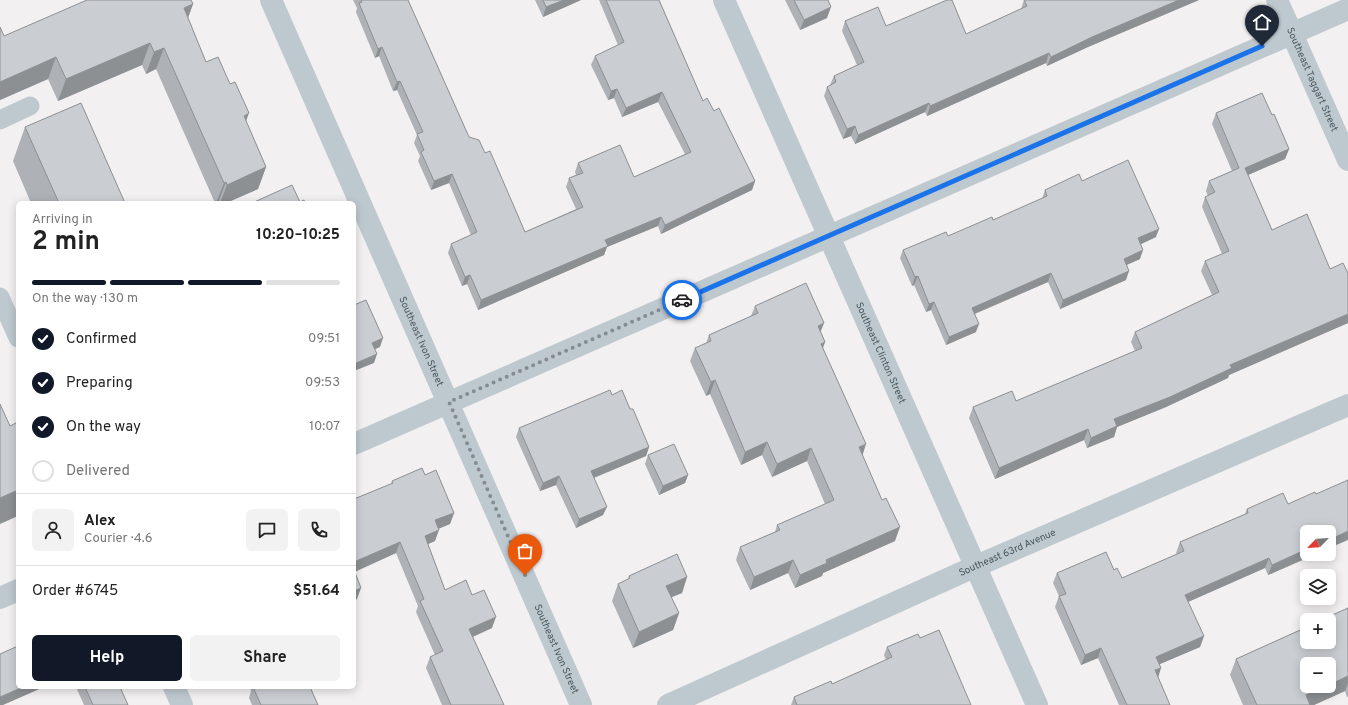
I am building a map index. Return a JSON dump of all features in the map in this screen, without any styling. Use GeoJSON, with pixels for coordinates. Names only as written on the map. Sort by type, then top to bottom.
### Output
{"type":"FeatureCollection","features":[{"type":"Feature","properties":{"kind":"street","name":"Southeast Ivon Street"},"geometry":{"type":"LineString","coordinates":[[271,0],[581,705]]}},
{"type":"Feature","properties":{"kind":"street","name":"Southeast Clinton Street"},"geometry":{"type":"LineString","coordinates":[[724,0],[974,567],[1037,705]]}},
{"type":"Feature","properties":{"kind":"street","name":"Southeast Taggart Street"},"geometry":{"type":"LineString","coordinates":[[1277,0],[1348,160]]}},
{"type":"Feature","properties":{"kind":"street"},"geometry":{"type":"LineString","coordinates":[[356,443],[1348,9]]}},
{"type":"Feature","properties":{"kind":"street","name":"Southeast 63rd Avenue"},"geometry":{"type":"LineString","coordinates":[[668,705],[974,567],[1348,405]]}},
{"type":"Feature","properties":{"kind":"street"},"geometry":{"type":"LineString","coordinates":[[0,598],[16,591]]}},
{"type":"Feature","properties":{"kind":"street"},"geometry":{"type":"LineString","coordinates":[[175,689],[182,705]]}},
{"type":"Feature","properties":{"kind":"lane"},"geometry":{"type":"LineString","coordinates":[[0,120],[30,106]]}},
{"type":"Feature","properties":{"kind":"lane"},"geometry":{"type":"LineString","coordinates":[[0,297],[16,333]]}},
{"type":"Feature","properties":{"kind":"building"},"geometry":{"type":"Polygon","coordinates":[[[87,0],[191,0],[193,4],[184,8],[206,62],[218,57],[230,84],[235,82],[249,113],[244,116],[266,167],[227,185],[226,182],[224,183],[164,48],[154,52],[150,43],[66,79],[56,57],[0,82],[0,27],[4,36],[87,0]]]}},
{"type":"Feature","properties":{"kind":"building"},"geometry":{"type":"Polygon","coordinates":[[[361,0],[408,0],[469,137],[479,140],[485,153],[490,151],[525,232],[583,207],[569,178],[583,173],[578,163],[620,145],[634,177],[691,152],[662,92],[626,108],[617,89],[611,91],[595,56],[624,42],[606,0],[659,0],[703,101],[707,98],[714,111],[719,108],[755,181],[665,225],[661,217],[605,240],[608,246],[481,300],[470,275],[465,277],[451,244],[477,232],[452,174],[434,181],[421,152],[424,150],[417,134],[423,132],[400,81],[397,82],[382,47],[378,49],[359,3],[362,2],[361,0]]]}},
{"type":"Feature","properties":{"kind":"building"},"geometry":{"type":"Polygon","coordinates":[[[543,0],[564,0],[546,7],[543,0]]]}},
{"type":"Feature","properties":{"kind":"building"},"geometry":{"type":"Polygon","coordinates":[[[794,0],[828,0],[831,7],[804,20],[794,0]]]}},
{"type":"Feature","properties":{"kind":"building"},"geometry":{"type":"Polygon","coordinates":[[[947,0],[952,0],[966,34],[1027,6],[1024,0],[1179,0],[1092,37],[1051,57],[1049,53],[930,106],[929,103],[858,135],[855,126],[847,129],[827,87],[836,82],[834,76],[864,62],[845,21],[878,7],[886,26],[947,0]]]}},
{"type":"Feature","properties":{"kind":"building"},"geometry":{"type":"Polygon","coordinates":[[[1262,93],[1272,115],[1274,114],[1289,149],[1245,168],[1272,230],[1307,214],[1330,269],[1343,263],[1348,273],[1348,314],[1230,365],[1232,368],[1170,397],[1114,419],[1117,426],[1091,438],[1088,429],[999,468],[973,407],[1012,391],[1016,401],[1142,348],[1135,332],[1219,292],[1205,261],[1229,251],[1205,197],[1215,192],[1209,181],[1239,168],[1216,113],[1262,93]]]}},
{"type":"Feature","properties":{"kind":"building"},"geometry":{"type":"Polygon","coordinates":[[[81,103],[124,201],[58,201],[25,127],[81,103]]]}},
{"type":"Feature","properties":{"kind":"building"},"geometry":{"type":"Polygon","coordinates":[[[1128,160],[1159,229],[1138,238],[1143,250],[1124,259],[1129,271],[1063,300],[1051,273],[972,308],[979,324],[949,337],[934,302],[929,304],[918,276],[915,277],[903,250],[946,232],[948,236],[992,217],[993,220],[1047,196],[1045,190],[1079,174],[1082,181],[1128,160]]]}},
{"type":"Feature","properties":{"kind":"building"},"geometry":{"type":"Polygon","coordinates":[[[292,185],[300,201],[256,201],[292,185]]]}},
{"type":"Feature","properties":{"kind":"building"},"geometry":{"type":"Polygon","coordinates":[[[806,283],[824,323],[818,326],[825,342],[821,344],[866,444],[859,447],[882,500],[886,498],[900,527],[826,560],[827,563],[800,575],[793,560],[754,577],[740,547],[780,530],[777,525],[834,500],[811,448],[777,464],[767,442],[745,452],[715,380],[711,382],[695,348],[711,341],[709,335],[758,313],[755,306],[806,283]]]}},
{"type":"Feature","properties":{"kind":"building"},"geometry":{"type":"Polygon","coordinates":[[[366,300],[383,338],[372,343],[377,354],[356,363],[356,304],[366,300]]]}},
{"type":"Feature","properties":{"kind":"building"},"geometry":{"type":"Polygon","coordinates":[[[610,390],[612,395],[622,390],[630,409],[633,409],[649,447],[591,471],[607,507],[579,519],[559,476],[543,483],[519,428],[610,390]]]}},
{"type":"Feature","properties":{"kind":"building"},"geometry":{"type":"Polygon","coordinates":[[[0,404],[10,426],[16,423],[16,491],[0,498],[0,404]]]}},
{"type":"Feature","properties":{"kind":"building"},"geometry":{"type":"Polygon","coordinates":[[[674,444],[688,475],[663,486],[648,455],[674,444]]]}},
{"type":"Feature","properties":{"kind":"building"},"geometry":{"type":"Polygon","coordinates":[[[422,468],[425,475],[436,470],[454,513],[435,520],[439,530],[425,536],[445,590],[466,580],[472,595],[484,590],[496,617],[469,629],[504,705],[451,705],[430,657],[443,651],[420,601],[424,599],[400,542],[356,561],[356,498],[393,483],[392,481],[422,468]]]}},
{"type":"Feature","properties":{"kind":"building"},"geometry":{"type":"Polygon","coordinates":[[[1348,480],[1348,531],[1336,537],[1336,525],[1300,525],[1300,552],[1272,565],[1269,558],[1185,595],[1204,636],[1156,657],[1161,668],[1155,670],[1170,705],[1127,705],[1101,648],[1085,655],[1059,596],[1066,594],[1057,573],[1106,552],[1114,570],[1117,568],[1122,578],[1184,551],[1180,542],[1248,513],[1247,509],[1283,493],[1288,504],[1315,492],[1316,494],[1348,480]]]}},
{"type":"Feature","properties":{"kind":"building"},"geometry":{"type":"Polygon","coordinates":[[[677,554],[687,577],[666,586],[679,613],[639,632],[618,584],[630,578],[629,576],[677,554]]]}},
{"type":"Feature","properties":{"kind":"building"},"geometry":{"type":"Polygon","coordinates":[[[356,575],[361,588],[356,590],[356,575]]]}},
{"type":"Feature","properties":{"kind":"building"},"geometry":{"type":"Polygon","coordinates":[[[1348,608],[1348,676],[1336,682],[1336,657],[1300,657],[1300,693],[1310,693],[1306,695],[1310,705],[1257,705],[1236,659],[1300,630],[1300,649],[1336,649],[1336,613],[1348,608]]]}},
{"type":"Feature","properties":{"kind":"building"},"geometry":{"type":"Polygon","coordinates":[[[939,630],[971,705],[797,705],[794,697],[831,681],[832,684],[892,657],[887,647],[918,634],[920,638],[939,630]]]}},
{"type":"Feature","properties":{"kind":"building"},"geometry":{"type":"Polygon","coordinates":[[[16,647],[16,689],[18,689],[0,697],[0,654],[16,647]]]}},
{"type":"Feature","properties":{"kind":"building"},"geometry":{"type":"Polygon","coordinates":[[[86,689],[121,689],[128,705],[93,705],[86,689]]]}},
{"type":"Feature","properties":{"kind":"building"},"geometry":{"type":"Polygon","coordinates":[[[254,689],[311,689],[318,705],[261,705],[254,689]]]}},
{"type":"Feature","properties":{"kind":"way so far"},"geometry":{"type":"LineString","coordinates":[[525,575],[449,402],[682,300]]}},
{"type":"Feature","properties":{"kind":"route"},"geometry":{"type":"LineString","coordinates":[[682,300],[1262,46]]}}]}
